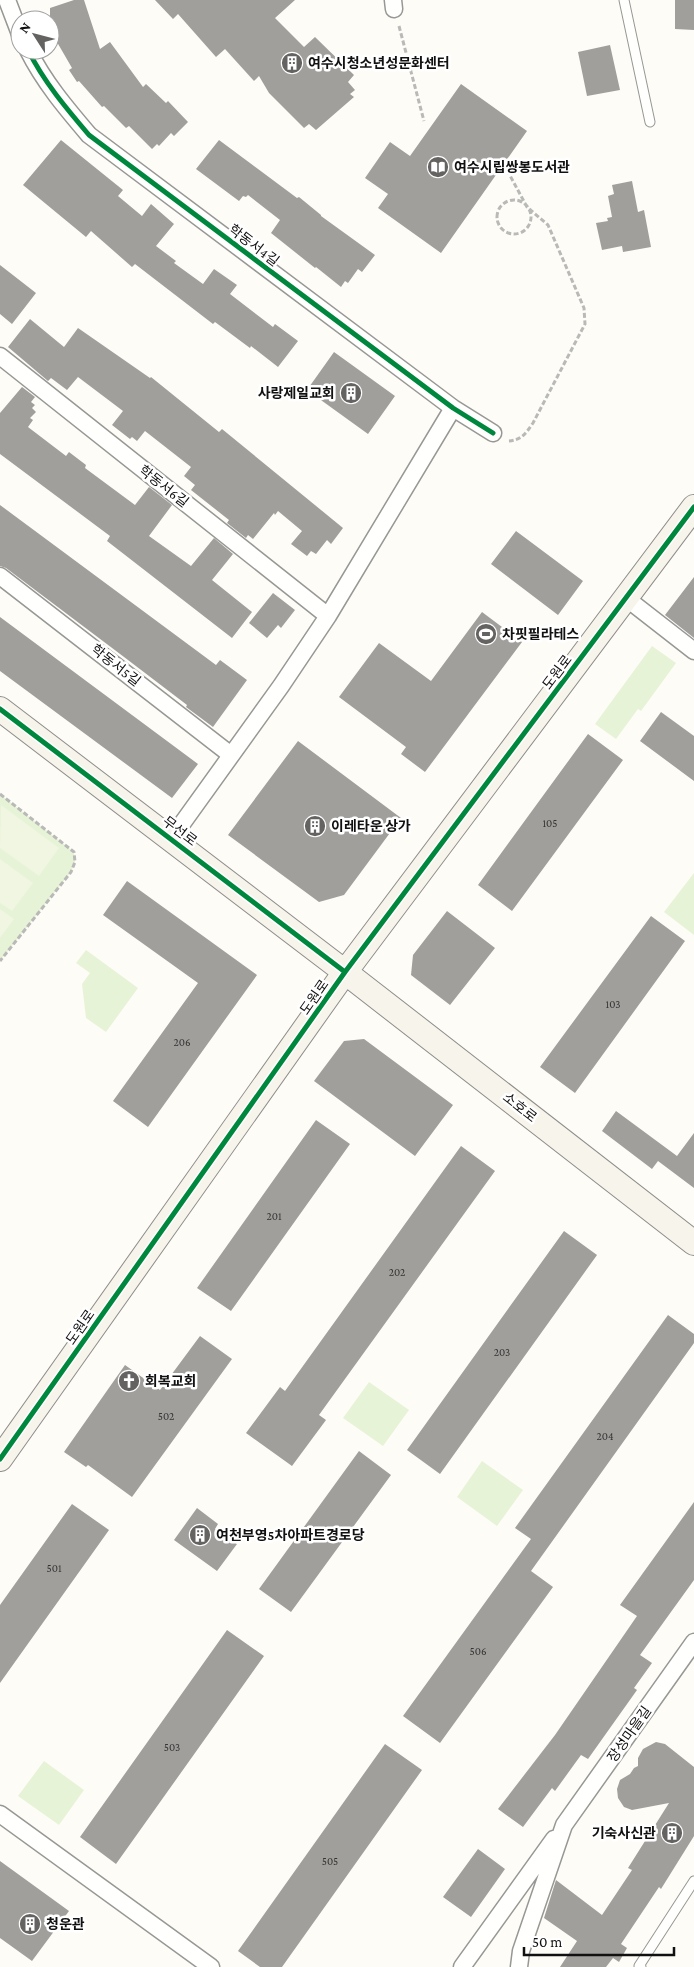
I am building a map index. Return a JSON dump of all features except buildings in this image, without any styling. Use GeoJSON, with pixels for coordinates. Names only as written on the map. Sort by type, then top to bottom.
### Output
{"type":"FeatureCollection","features":[{"type":"Feature","properties":{"kind":"street","name":"학동서4길"},"geometry":{"type":"LineString","coordinates":[[33,60],[57,98],[89,135],[453,408],[493,433]]}},
{"type":"Feature","properties":{"kind":"street","name":"학동서6길"},"geometry":{"type":"LineString","coordinates":[[0,356],[328,616]]}},
{"type":"Feature","properties":{"kind":"street"},"geometry":{"type":"LineString","coordinates":[[171,839],[281,686],[328,616],[453,408]]}},
{"type":"Feature","properties":{"kind":"street","name":"도원로"},"geometry":{"type":"LineString","coordinates":[[0,1459],[346,972],[694,507]]}},
{"type":"Feature","properties":{"kind":"street","name":"학동서5길"},"geometry":{"type":"LineString","coordinates":[[0,576],[231,754]]}},
{"type":"Feature","properties":{"kind":"street"},"geometry":{"type":"LineString","coordinates":[[626,598],[694,651]]}},
{"type":"Feature","properties":{"kind":"street","name":"무선로"},"geometry":{"type":"LineString","coordinates":[[0,709],[346,972]]}},
{"type":"Feature","properties":{"kind":"street","name":"소호로"},"geometry":{"type":"LineString","coordinates":[[346,972],[694,1243]]}},
{"type":"Feature","properties":{"kind":"street","name":"장성마을길"},"geometry":{"type":"LineString","coordinates":[[462,1967],[694,1642]]}},
{"type":"Feature","properties":{"kind":"street"},"geometry":{"type":"LineString","coordinates":[[0,1814],[211,1967]]}},
{"type":"Feature","properties":{"kind":"street","name":"장성마을길"},"geometry":{"type":"LineString","coordinates":[[519,1967],[521,1951],[564,1825]]}},
{"type":"Feature","properties":{"kind":"lane"},"geometry":{"type":"LineString","coordinates":[[624,0],[650,122]]}},
{"type":"Feature","properties":{"kind":"lane"},"geometry":{"type":"LineString","coordinates":[[641,1967],[639,1966],[694,1881]]}},
{"type":"Feature","properties":{"kind":"path"},"geometry":{"type":"LineString","coordinates":[[394,4],[424,121]]}},
{"type":"Feature","properties":{"kind":"path"},"geometry":{"type":"LineString","coordinates":[[493,433],[510,441],[523,437],[533,423],[585,324],[584,308],[548,225],[527,207],[513,200],[499,209],[497,220],[502,230],[513,234],[524,231],[528,227],[531,217],[527,207],[507,170]]}},
{"type":"Feature","properties":{"kind":"path"},"geometry":{"type":"LineString","coordinates":[[0,794],[74,852],[75,862],[71,872],[0,961]]}},
{"type":"Feature","properties":{"kind":"green space"},"geometry":{"type":"Polygon","coordinates":[[[652,646],[676,663],[641,711],[638,709],[616,739],[595,724],[652,646]]]}},
{"type":"Feature","properties":{"kind":"green space"},"geometry":{"type":"Polygon","coordinates":[[[0,794],[74,852],[75,862],[71,872],[0,961],[0,794]]]}},
{"type":"Feature","properties":{"kind":"green space"},"geometry":{"type":"Polygon","coordinates":[[[1,805],[59,848],[39,876],[0,848],[1,805]]]}},
{"type":"Feature","properties":{"kind":"green space"},"geometry":{"type":"Polygon","coordinates":[[[0,859],[33,883],[12,911],[0,903],[0,859]]]}},
{"type":"Feature","properties":{"kind":"green space"},"geometry":{"type":"Polygon","coordinates":[[[694,873],[694,935],[664,912],[694,873]]]}},
{"type":"Feature","properties":{"kind":"green space"},"geometry":{"type":"Polygon","coordinates":[[[0,909],[14,919],[0,938],[0,909]]]}},
{"type":"Feature","properties":{"kind":"green space"},"geometry":{"type":"Polygon","coordinates":[[[86,950],[138,988],[106,1032],[86,1018],[82,984],[90,973],[76,963],[86,950]]]}},
{"type":"Feature","properties":{"kind":"green space"},"geometry":{"type":"Polygon","coordinates":[[[369,1382],[409,1410],[383,1446],[343,1418],[369,1382]]]}},
{"type":"Feature","properties":{"kind":"green space"},"geometry":{"type":"Polygon","coordinates":[[[482,1461],[523,1490],[497,1526],[457,1497],[482,1461]]]}},
{"type":"Feature","properties":{"kind":"green space"},"geometry":{"type":"Polygon","coordinates":[[[44,1761],[84,1790],[59,1825],[18,1796],[44,1761]]]}},
{"type":"Feature","properties":{"kind":"cycle path"},"geometry":{"type":"LineString","coordinates":[[33,60],[48,84],[89,135],[453,408],[493,433]]}},
{"type":"Feature","properties":{"kind":"cycle path"},"geometry":{"type":"LineString","coordinates":[[0,1459],[345,972],[694,507]]}},
{"type":"Feature","properties":{"kind":"cycle path"},"geometry":{"type":"LineString","coordinates":[[0,709],[345,972]]}},
{"type":"Feature","properties":{"kind":"place","name":"여수시청소년성문화센터"},"geometry":{"type":"Point","coordinates":[292,63]}},
{"type":"Feature","properties":{"kind":"place","name":"여수시립쌍봉도서관"},"geometry":{"type":"Point","coordinates":[438,167]}},
{"type":"Feature","properties":{"kind":"place","name":"사랑제일교회"},"geometry":{"type":"Point","coordinates":[351,393]}},
{"type":"Feature","properties":{"kind":"place","name":"차핏필라테스"},"geometry":{"type":"Point","coordinates":[486,634]}},
{"type":"Feature","properties":{"kind":"place","name":"이레타운 상가"},"geometry":{"type":"Point","coordinates":[315,826]}},
{"type":"Feature","properties":{"kind":"place","name":"회복교회"},"geometry":{"type":"Point","coordinates":[129,1381]}},
{"type":"Feature","properties":{"kind":"place","name":"여천부영5차아파트경로당"},"geometry":{"type":"Point","coordinates":[200,1535]}},
{"type":"Feature","properties":{"kind":"place","name":"기숙사신관"},"geometry":{"type":"Point","coordinates":[672,1833]}},
{"type":"Feature","properties":{"kind":"place","name":"청운관"},"geometry":{"type":"Point","coordinates":[30,1924]}}]}
